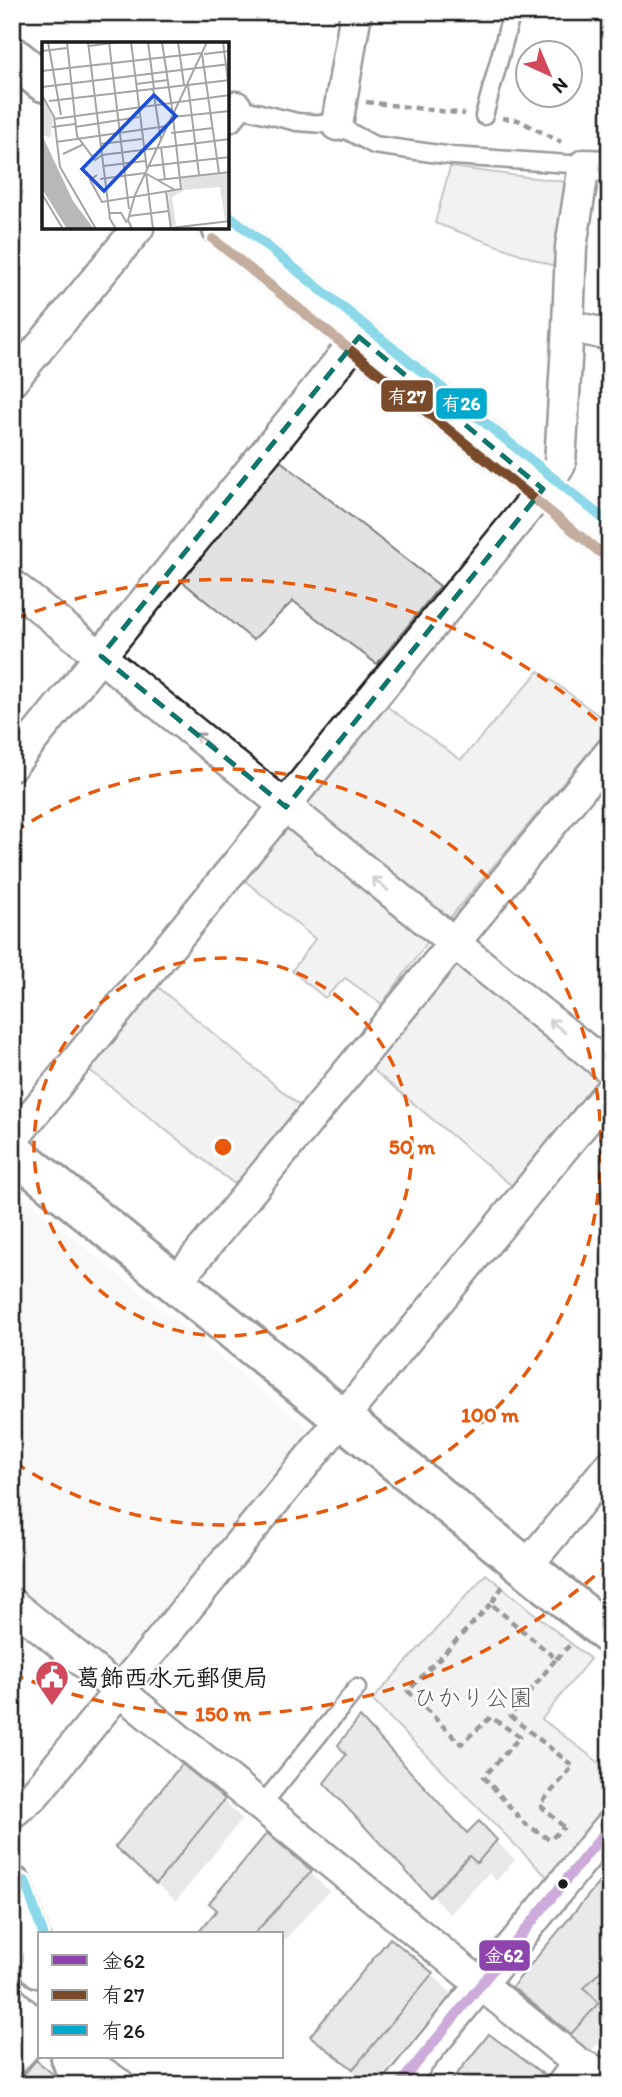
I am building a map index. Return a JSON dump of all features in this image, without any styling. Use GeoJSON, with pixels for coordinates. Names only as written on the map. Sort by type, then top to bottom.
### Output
{"type":"FeatureCollection","features":[{"type":"Feature","properties":{"kind":"street"},"geometry":{"type":"LineString","coordinates":[[337,125],[356,12]]}},
{"type":"Feature","properties":{"kind":"street"},"geometry":{"type":"LineString","coordinates":[[12,1140],[286,807],[543,489],[560,464],[571,247],[597,166]]}},
{"type":"Feature","properties":{"kind":"street"},"geometry":{"type":"LineString","coordinates":[[12,381],[137,229]]}},
{"type":"Feature","properties":{"kind":"street"},"geometry":{"type":"LineString","coordinates":[[223,229],[610,542]]}},
{"type":"Feature","properties":{"kind":"street"},"geometry":{"type":"LineString","coordinates":[[568,326],[610,335]]}},
{"type":"Feature","properties":{"kind":"street"},"geometry":{"type":"LineString","coordinates":[[12,765],[359,337]]}},
{"type":"Feature","properties":{"kind":"street"},"geometry":{"type":"LineString","coordinates":[[12,585],[610,1069]]}},
{"type":"Feature","properties":{"kind":"street"},"geometry":{"type":"LineString","coordinates":[[176,1282],[610,753]]}},
{"type":"Feature","properties":{"kind":"street"},"geometry":{"type":"LineString","coordinates":[[12,1813],[34,1795],[610,1091]]}},
{"type":"Feature","properties":{"kind":"street"},"geometry":{"type":"LineString","coordinates":[[12,1151],[610,1635]]}},
{"type":"Feature","properties":{"kind":"street"},"geometry":{"type":"LineString","coordinates":[[523,1565],[610,1465]]}},
{"type":"Feature","properties":{"kind":"street"},"geometry":{"type":"LineString","coordinates":[[12,1604],[591,2072]]}},
{"type":"Feature","properties":{"kind":"street"},"geometry":{"type":"LineString","coordinates":[[399,2085],[610,1826]]}},
{"type":"Feature","properties":{"kind":"street"},"geometry":{"type":"LineString","coordinates":[[12,1886],[38,1962]]}},
{"type":"Feature","properties":{"kind":"street"},"geometry":{"type":"LineString","coordinates":[[12,2054],[29,2017]]}},
{"type":"Feature","properties":{"kind":"street"},"geometry":{"type":"LineString","coordinates":[[75,2067],[101,2072],[120,2085]]}},
{"type":"Feature","properties":{"kind":"lane"},"geometry":{"type":"LineString","coordinates":[[484,116],[512,12]]}},
{"type":"Feature","properties":{"kind":"lane"},"geometry":{"type":"LineString","coordinates":[[232,112],[337,125],[374,145],[453,156],[597,166]]}},
{"type":"Feature","properties":{"kind":"lane"},"geometry":{"type":"LineString","coordinates":[[261,1806],[357,1688]]}},
{"type":"Feature","properties":{"kind":"path"},"geometry":{"type":"LineString","coordinates":[[523,1565],[491,1604],[408,1691],[461,1744],[491,1717],[520,1737],[484,1777],[524,1823],[550,1840],[564,1827]]}},
{"type":"Feature","properties":{"kind":"path"},"geometry":{"type":"LineString","coordinates":[[491,1604],[556,1659],[510,1717],[573,1766],[540,1805],[590,1849]]}},
{"type":"Feature","properties":{"kind":"highlighted area"},"geometry":{"type":"Polygon","coordinates":[[[359,337],[543,489],[286,807],[101,656],[359,337]]]}},
{"type":"Feature","properties":{"kind":"shaded area"},"geometry":{"type":"Polygon","coordinates":[[[12,1188],[304,1425],[309,1438],[117,1672],[12,1586],[12,1188]]]}},
{"type":"Feature","properties":{"kind":"green space"},"geometry":{"type":"Polygon","coordinates":[[[450,167],[567,182],[553,266],[435,223],[450,167]]]}},
{"type":"Feature","properties":{"kind":"green space"},"geometry":{"type":"Polygon","coordinates":[[[278,459],[440,586],[377,664],[293,601],[253,640],[178,578],[278,459]]]}},
{"type":"Feature","properties":{"kind":"green space"},"geometry":{"type":"Polygon","coordinates":[[[539,671],[610,724],[610,727],[444,925],[305,807],[385,705],[461,760],[539,671]]]}},
{"type":"Feature","properties":{"kind":"green space"},"geometry":{"type":"Polygon","coordinates":[[[283,828],[300,829],[429,940],[382,1004],[345,978],[325,998],[292,971],[315,939],[243,879],[283,828]]]}},
{"type":"Feature","properties":{"kind":"green space"},"geometry":{"type":"Polygon","coordinates":[[[454,954],[610,1076],[518,1191],[364,1062],[454,954]]]}},
{"type":"Feature","properties":{"kind":"green space"},"geometry":{"type":"Polygon","coordinates":[[[158,987],[301,1107],[237,1186],[87,1068],[158,987]]]}},
{"type":"Feature","properties":{"kind":"green space","name":"ひかり公園"},"geometry":{"type":"Polygon","coordinates":[[[486,1574],[590,1659],[542,1719],[610,1771],[610,1806],[550,1880],[372,1700],[486,1574]]]}},
{"type":"Feature","properties":{"kind":"building"},"geometry":{"type":"Polygon","coordinates":[[[360,1717],[467,1833],[479,1821],[497,1840],[477,1863],[469,1856],[430,1897],[324,1783],[346,1755],[338,1745],[360,1717]]]}},
{"type":"Feature","properties":{"kind":"building"},"geometry":{"type":"Polygon","coordinates":[[[182,1764],[225,1799],[156,1884],[115,1847],[182,1764]]]}},
{"type":"Feature","properties":{"kind":"building"},"geometry":{"type":"Polygon","coordinates":[[[267,1833],[312,1871],[256,1932],[199,1932],[217,1910],[209,1903],[267,1833]]]}},
{"type":"Feature","properties":{"kind":"building"},"geometry":{"type":"Polygon","coordinates":[[[610,1869],[610,1961],[584,1988],[599,2003],[571,2034],[512,1987],[610,1869]]]}},
{"type":"Feature","properties":{"kind":"building"},"geometry":{"type":"Polygon","coordinates":[[[390,1938],[433,1973],[353,2069],[310,2036],[390,1938]]]}},
{"type":"Feature","properties":{"kind":"building"},"geometry":{"type":"Polygon","coordinates":[[[489,2034],[547,2077],[545,2085],[448,2085],[489,2034]]]}},
{"type":"Feature","properties":{"kind":"building"},"geometry":{"type":"Polygon","coordinates":[[[36,2060],[54,2075],[58,2085],[15,2085],[36,2060]]]}},
{"type":"Feature","properties":{"kind":"transit line","name":"有26"},"geometry":{"type":"LineString","coordinates":[[231,217],[610,524]]}},
{"type":"Feature","properties":{"kind":"transit line","name":"有27"},"geometry":{"type":"LineString","coordinates":[[213,239],[601,553]]}},
{"type":"Feature","properties":{"kind":"transit line","name":"金62"},"geometry":{"type":"LineString","coordinates":[[399,2085],[610,1826]]}},
{"type":"Feature","properties":{"kind":"transit line","name":"有26"},"geometry":{"type":"LineString","coordinates":[[25,1881],[42,1932]]}},
{"type":"Feature","properties":{"kind":"place","name":"葛飾西水元郵便局"},"geometry":{"type":"Point","coordinates":[52,1707]}}]}
